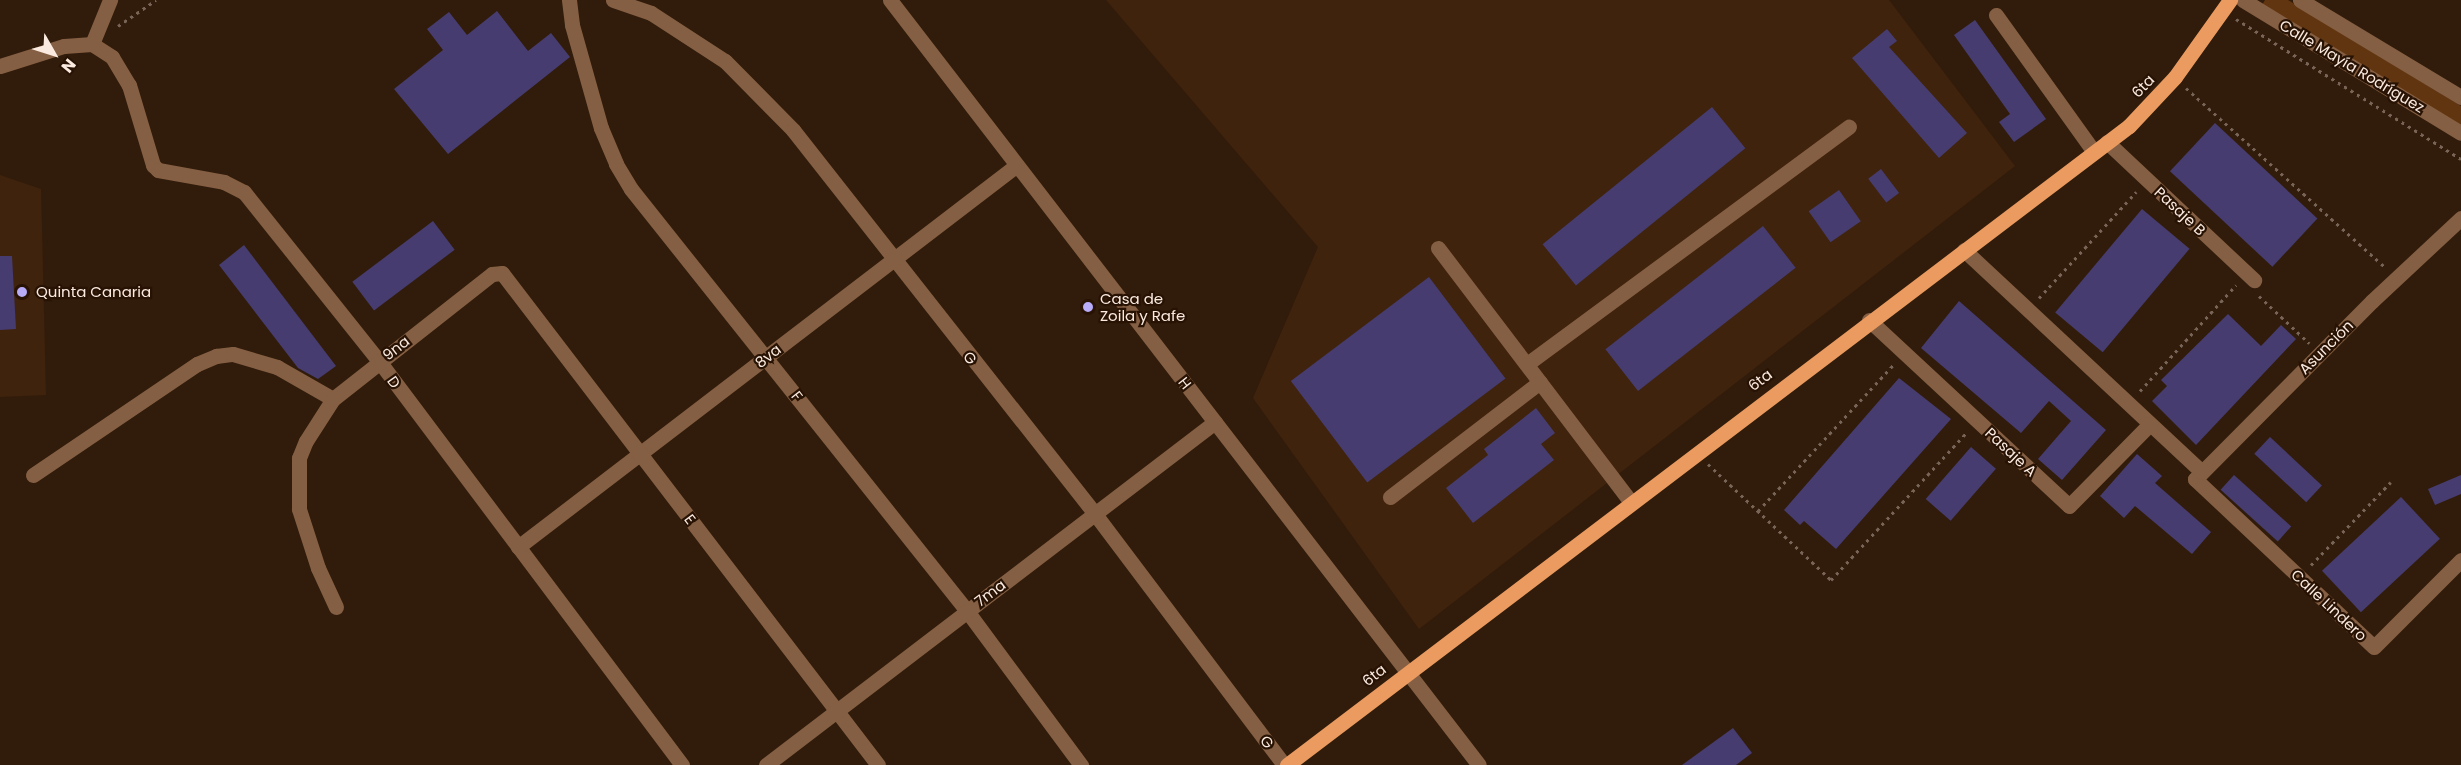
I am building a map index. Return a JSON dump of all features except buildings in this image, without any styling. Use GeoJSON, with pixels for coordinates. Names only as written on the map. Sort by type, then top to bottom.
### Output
{"type":"FeatureCollection","features":[{"type":"Feature","properties":{"kind":"main road","name":"6ta"},"geometry":{"type":"LineString","coordinates":[[1286,765],[1869,320],[2107,142],[2153,103],[2227,6]]}},
{"type":"Feature","properties":{"kind":"street"},"geometry":{"type":"LineString","coordinates":[[0,66],[64,46],[92,44],[110,0]]}},
{"type":"Feature","properties":{"kind":"street","name":"F"},"geometry":{"type":"LineString","coordinates":[[569,0],[591,96],[615,164],[967,611],[1081,765]]}},
{"type":"Feature","properties":{"kind":"street","name":"G"},"geometry":{"type":"LineString","coordinates":[[613,0],[651,13],[725,61],[793,130],[892,260],[1095,514],[1286,765]]}},
{"type":"Feature","properties":{"kind":"street","name":"H"},"geometry":{"type":"LineString","coordinates":[[890,0],[1479,765]]}},
{"type":"Feature","properties":{"kind":"street","name":"Calle Mayía Rodríguez"},"geometry":{"type":"LineString","coordinates":[[2243,0],[2461,133]]}},
{"type":"Feature","properties":{"kind":"street","name":"Calle Mayía Rodríguez"},"geometry":{"type":"LineString","coordinates":[[2300,0],[2461,97]]}},
{"type":"Feature","properties":{"kind":"street"},"geometry":{"type":"LineString","coordinates":[[1996,15],[2094,152]]}},
{"type":"Feature","properties":{"kind":"street","name":"D"},"geometry":{"type":"LineString","coordinates":[[92,44],[112,57],[129,85],[153,165],[158,170],[224,182],[244,192],[380,361],[681,765]]}},
{"type":"Feature","properties":{"kind":"street"},"geometry":{"type":"LineString","coordinates":[[1527,364],[1849,127]]}},
{"type":"Feature","properties":{"kind":"street","name":"Pasaje B"},"geometry":{"type":"LineString","coordinates":[[2107,142],[2250,277]]}},
{"type":"Feature","properties":{"kind":"street","name":"8va"},"geometry":{"type":"LineString","coordinates":[[518,547],[1017,165]]}},
{"type":"Feature","properties":{"kind":"street","name":"Asunción"},"geometry":{"type":"LineString","coordinates":[[2198,476],[2396,278],[2461,218]]}},
{"type":"Feature","properties":{"kind":"street"},"geometry":{"type":"LineString","coordinates":[[1438,248],[1631,502]]}},
{"type":"Feature","properties":{"kind":"street","name":"Calle Lindero"},"geometry":{"type":"LineString","coordinates":[[1964,250],[2150,424],[2198,476],[2374,647],[2461,560]]}},
{"type":"Feature","properties":{"kind":"street","name":"9na"},"geometry":{"type":"LineString","coordinates":[[336,607],[318,568],[299,509],[299,458],[306,441],[333,399],[492,274],[502,273]]}},
{"type":"Feature","properties":{"kind":"street","name":"E"},"geometry":{"type":"LineString","coordinates":[[502,273],[879,765]]}},
{"type":"Feature","properties":{"kind":"street","name":"Pasaje A"},"geometry":{"type":"LineString","coordinates":[[1869,320],[2069,506],[2150,424]]}},
{"type":"Feature","properties":{"kind":"street"},"geometry":{"type":"LineString","coordinates":[[33,475],[197,364],[216,356],[233,354],[277,367],[333,399]]}},
{"type":"Feature","properties":{"kind":"street"},"geometry":{"type":"LineString","coordinates":[[1390,496],[1540,382]]}},
{"type":"Feature","properties":{"kind":"street","name":"7ma"},"geometry":{"type":"LineString","coordinates":[[766,765],[1215,422]]}},
{"type":"Feature","properties":{"kind":"path"},"geometry":{"type":"LineString","coordinates":[[92,44],[156,0]]}},
{"type":"Feature","properties":{"kind":"path"},"geometry":{"type":"LineString","coordinates":[[2227,6],[2461,159]]}},
{"type":"Feature","properties":{"kind":"path"},"geometry":{"type":"LineString","coordinates":[[2175,77],[2396,278]]}},
{"type":"Feature","properties":{"kind":"path"},"geometry":{"type":"LineString","coordinates":[[2028,310],[2147,180]]}},
{"type":"Feature","properties":{"kind":"path"},"geometry":{"type":"LineString","coordinates":[[2128,404],[2250,277],[2258,295],[2320,353]]}},
{"type":"Feature","properties":{"kind":"path"},"geometry":{"type":"LineString","coordinates":[[1758,511],[1904,353]]}},
{"type":"Feature","properties":{"kind":"path"},"geometry":{"type":"LineString","coordinates":[[1695,453],[1831,580],[1977,421]]}},
{"type":"Feature","properties":{"kind":"path"},"geometry":{"type":"LineString","coordinates":[[2300,577],[2391,482]]}},
{"type":"Feature","properties":{"kind":"shaded area"},"geometry":{"type":"Polygon","coordinates":[[[1106,0],[1889,0],[2015,166],[1419,629],[1253,398],[1318,247],[1106,0]]]}},
{"type":"Feature","properties":{"kind":"shaded area"},"geometry":{"type":"Polygon","coordinates":[[[2265,0],[2288,0],[2461,106],[2461,127],[2262,5],[2265,0]]]}},
{"type":"Feature","properties":{"kind":"shaded area","name":"Quinta Canaria"},"geometry":{"type":"Polygon","coordinates":[[[0,175],[41,189],[46,395],[0,397],[0,175]]]}},
{"type":"Feature","properties":{"kind":"place","name":"Quinta Canaria"},"geometry":{"type":"Point","coordinates":[22,292]}},
{"type":"Feature","properties":{"kind":"place","name":"Casa de Zoila y Rafe"},"geometry":{"type":"Point","coordinates":[1088,307]}}]}
